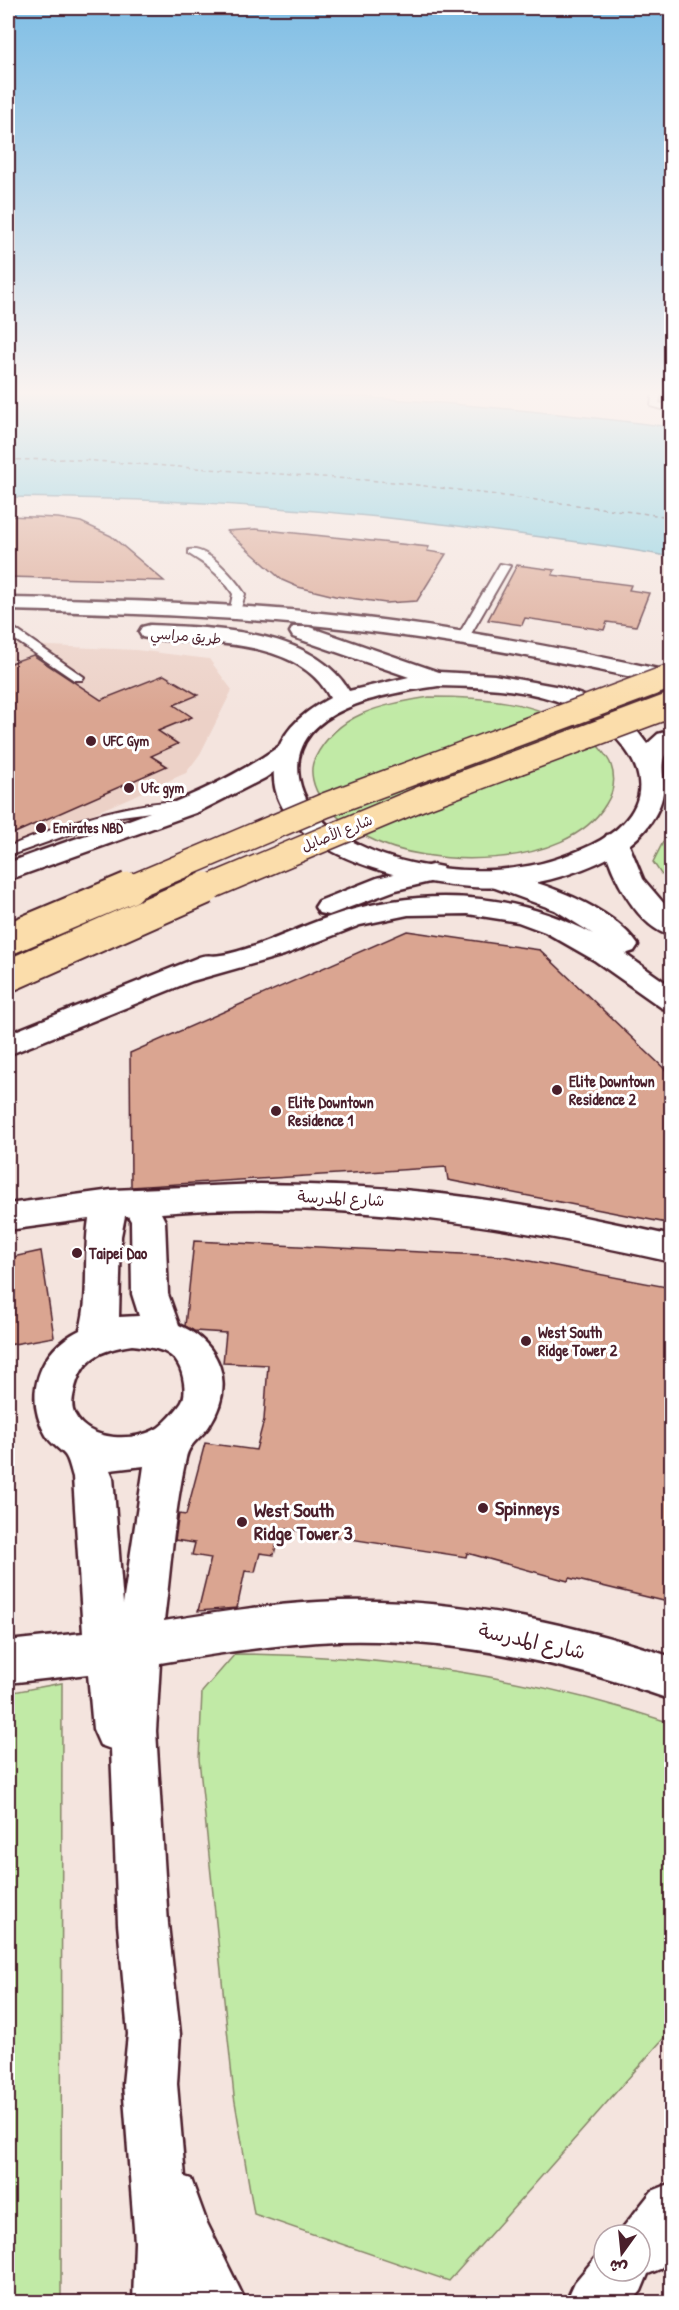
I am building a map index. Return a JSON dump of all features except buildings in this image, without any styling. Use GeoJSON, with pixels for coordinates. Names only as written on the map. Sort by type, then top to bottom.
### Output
{"type":"FeatureCollection","features":[{"type":"Feature","properties":{"kind":"main road","name":"شارع الأصايل"},"geometry":{"type":"LineString","coordinates":[[8,939],[326,805],[672,677]]}},
{"type":"Feature","properties":{"kind":"main road","name":"شارع الأصايل"},"geometry":{"type":"LineString","coordinates":[[8,976],[296,849],[672,703]]}},
{"type":"Feature","properties":{"kind":"street","name":"طريق مراسي"},"geometry":{"type":"LineString","coordinates":[[8,604],[187,612]]}},
{"type":"Feature","properties":{"kind":"street"},"geometry":{"type":"LineString","coordinates":[[187,612],[235,613],[331,621],[462,639],[672,677]]}},
{"type":"Feature","properties":{"kind":"street"},"geometry":{"type":"LineString","coordinates":[[187,612],[246,620],[303,633],[438,679]]}},
{"type":"Feature","properties":{"kind":"street"},"geometry":{"type":"LineString","coordinates":[[8,628],[42,628]]}},
{"type":"Feature","properties":{"kind":"street","name":"طريق مراسي"},"geometry":{"type":"LineString","coordinates":[[133,631],[221,638],[295,654],[328,675],[343,701]]}},
{"type":"Feature","properties":{"kind":"street"},"geometry":{"type":"LineString","coordinates":[[8,872],[77,845],[190,806],[253,777],[287,753],[307,724],[343,701],[387,686],[438,679],[486,680],[532,687],[575,701],[609,719],[635,741],[650,766]]}},
{"type":"Feature","properties":{"kind":"street"},"geometry":{"type":"LineString","coordinates":[[575,701],[672,703]]}},
{"type":"Feature","properties":{"kind":"street"},"geometry":{"type":"LineString","coordinates":[[497,879],[553,868],[588,857],[616,842],[636,824],[648,805],[652,786],[650,766],[652,752],[663,741],[672,737]]}},
{"type":"Feature","properties":{"kind":"street"},"geometry":{"type":"LineString","coordinates":[[287,753],[284,777],[292,802],[312,826],[344,847],[374,859],[432,873],[497,879],[541,892],[576,907],[619,940],[672,991]]}},
{"type":"Feature","properties":{"kind":"street"},"geometry":{"type":"LineString","coordinates":[[616,842],[620,862],[630,884],[647,905],[672,928]]}},
{"type":"Feature","properties":{"kind":"street"},"geometry":{"type":"LineString","coordinates":[[9,1044],[190,972],[365,891],[432,873]]}},
{"type":"Feature","properties":{"kind":"street"},"geometry":{"type":"LineString","coordinates":[[190,972],[266,951],[378,911],[417,906],[467,905],[497,908],[580,938],[672,1001]]}},
{"type":"Feature","properties":{"kind":"street","name":"شارع المدرسة"},"geometry":{"type":"LineString","coordinates":[[8,1217],[125,1202],[283,1195],[397,1200],[510,1215],[672,1249]]}},
{"type":"Feature","properties":{"kind":"street"},"geometry":{"type":"LineString","coordinates":[[96,1337],[104,1309],[104,1227],[125,1202],[148,1221],[148,1277],[152,1308],[163,1333]]}},
{"type":"Feature","properties":{"kind":"street"},"geometry":{"type":"LineString","coordinates":[[104,1282],[148,1277]]}},
{"type":"Feature","properties":{"kind":"street"},"geometry":{"type":"LineString","coordinates":[[142,1329],[163,1333],[180,1341],[194,1354],[202,1371],[205,1389],[200,1407],[189,1424],[172,1439],[152,1449],[129,1454],[103,1452],[80,1444],[62,1429],[53,1409],[52,1388],[60,1368],[75,1350],[96,1337],[120,1330],[142,1329]]}},
{"type":"Feature","properties":{"kind":"street"},"geometry":{"type":"LineString","coordinates":[[162,2302],[163,2242],[158,2158],[150,2084],[134,2038],[125,1926],[116,1735],[123,1648],[172,1439]]}},
{"type":"Feature","properties":{"kind":"street"},"geometry":{"type":"LineString","coordinates":[[80,1444],[93,1477],[123,1648]]}},
{"type":"Feature","properties":{"kind":"street","name":"شارع المدرسة"},"geometry":{"type":"LineString","coordinates":[[8,1662],[270,1626],[362,1621],[453,1626],[545,1641],[636,1665],[672,1678]]}},
{"type":"Feature","properties":{"kind":"street"},"geometry":{"type":"LineString","coordinates":[[158,2158],[182,2234],[217,2302]]}},
{"type":"Feature","properties":{"kind":"street"},"geometry":{"type":"LineString","coordinates":[[652,2235],[672,2211]]}},
{"type":"Feature","properties":{"kind":"street"},"geometry":{"type":"LineString","coordinates":[[595,2302],[611,2283]]}},
{"type":"Feature","properties":{"kind":"lane"},"geometry":{"type":"LineString","coordinates":[[193,552],[220,569],[234,584],[239,594],[235,613]]}},
{"type":"Feature","properties":{"kind":"lane"},"geometry":{"type":"LineString","coordinates":[[462,639],[504,566]]}},
{"type":"Feature","properties":{"kind":"lane"},"geometry":{"type":"LineString","coordinates":[[8,628],[78,677]]}},
{"type":"Feature","properties":{"kind":"lane"},"geometry":{"type":"LineString","coordinates":[[8,852],[123,811],[158,804],[190,806]]}},
{"type":"Feature","properties":{"kind":"shaded area"},"geometry":{"type":"Polygon","coordinates":[[[8,644],[136,650],[209,659],[232,690],[200,754],[186,773],[8,851],[8,644]]]}},
{"type":"Feature","properties":{"kind":"green space"},"geometry":{"type":"Polygon","coordinates":[[[429,697],[487,699],[525,706],[561,719],[578,729],[594,741],[611,765],[613,786],[606,804],[587,826],[561,842],[529,852],[495,858],[425,855],[393,848],[360,833],[337,816],[319,796],[312,774],[315,758],[336,730],[363,713],[395,703],[429,697]]]}},
{"type":"Feature","properties":{"kind":"green space"},"geometry":{"type":"Polygon","coordinates":[[[671,826],[672,881],[661,874],[653,862],[671,826]]]}},
{"type":"Feature","properties":{"kind":"green space"},"geometry":{"type":"Polygon","coordinates":[[[235,1654],[345,1658],[456,1671],[565,1693],[671,1723],[671,2030],[449,2281],[254,2214],[234,2096],[199,1759],[202,1692],[235,1654]]]}},
{"type":"Feature","properties":{"kind":"green space"},"geometry":{"type":"Polygon","coordinates":[[[62,1683],[61,2302],[8,2302],[8,1693],[62,1683]]]}},
{"type":"Feature","properties":{"kind":"water"},"geometry":{"type":"Polygon","coordinates":[[[59,498],[671,498],[671,557],[595,544],[392,518],[200,503],[59,498]]]}},
{"type":"Feature","properties":{"kind":"ferry route"},"geometry":{"type":"LineString","coordinates":[[519,498],[672,517]]}},
{"type":"Feature","properties":{"kind":"place","name":"UFC Gym"},"geometry":{"type":"Point","coordinates":[91,741]}},
{"type":"Feature","properties":{"kind":"place","name":"Ufc gym"},"geometry":{"type":"Point","coordinates":[129,788]}},
{"type":"Feature","properties":{"kind":"place","name":"Emirates NBD"},"geometry":{"type":"Point","coordinates":[41,828]}},
{"type":"Feature","properties":{"kind":"place","name":"Elite Downtown Residence 2"},"geometry":{"type":"Point","coordinates":[557,1090]}},
{"type":"Feature","properties":{"kind":"place","name":"Elite Downtown Residence 1"},"geometry":{"type":"Point","coordinates":[276,1111]}},
{"type":"Feature","properties":{"kind":"place","name":"Taipei Dao"},"geometry":{"type":"Point","coordinates":[77,1253]}},
{"type":"Feature","properties":{"kind":"place","name":"West South Ridge Tower 2"},"geometry":{"type":"Point","coordinates":[526,1341]}},
{"type":"Feature","properties":{"kind":"place","name":"Spinneys"},"geometry":{"type":"Point","coordinates":[483,1508]}},
{"type":"Feature","properties":{"kind":"place","name":"West South Ridge Tower 3"},"geometry":{"type":"Point","coordinates":[242,1522]}}]}
